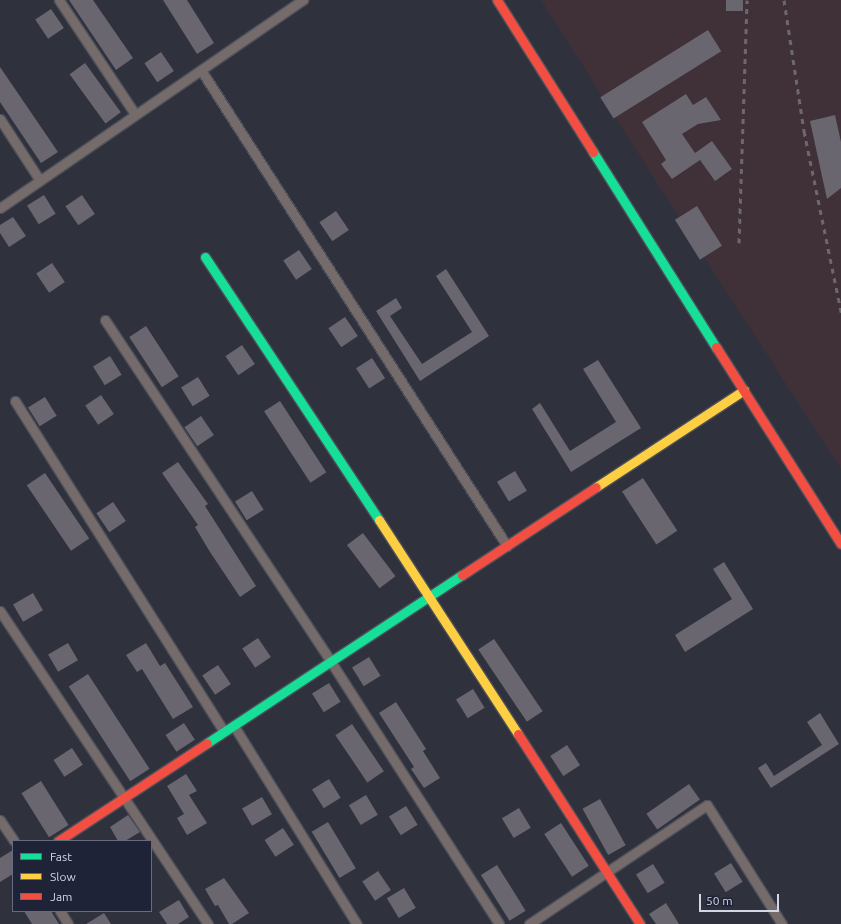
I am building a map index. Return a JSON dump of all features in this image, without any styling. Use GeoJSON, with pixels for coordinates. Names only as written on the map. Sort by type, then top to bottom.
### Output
{"type":"FeatureCollection","features":[{"type":"Feature","properties":{"kind":"street"},"geometry":{"type":"LineString","coordinates":[[59,0],[135,114]]}},
{"type":"Feature","properties":{"kind":"street"},"geometry":{"type":"LineString","coordinates":[[0,208],[39,179],[303,0]]}},
{"type":"Feature","properties":{"kind":"street"},"geometry":{"type":"LineString","coordinates":[[497,0],[841,544]]}},
{"type":"Feature","properties":{"kind":"street"},"geometry":{"type":"LineString","coordinates":[[200,70],[507,546]]}},
{"type":"Feature","properties":{"kind":"street"},"geometry":{"type":"LineString","coordinates":[[0,119],[39,179]]}},
{"type":"Feature","properties":{"kind":"street"},"geometry":{"type":"LineString","coordinates":[[205,257],[429,597],[640,924]]}},
{"type":"Feature","properties":{"kind":"street"},"geometry":{"type":"LineString","coordinates":[[105,320],[331,662],[499,924]]}},
{"type":"Feature","properties":{"kind":"street"},"geometry":{"type":"LineString","coordinates":[[60,840],[744,390]]}},
{"type":"Feature","properties":{"kind":"street"},"geometry":{"type":"LineString","coordinates":[[15,401],[224,732]]}},
{"type":"Feature","properties":{"kind":"street"},"geometry":{"type":"LineString","coordinates":[[0,611],[208,924]]}},
{"type":"Feature","properties":{"kind":"street"},"geometry":{"type":"LineString","coordinates":[[234,726],[357,924]]}},
{"type":"Feature","properties":{"kind":"street"},"geometry":{"type":"LineString","coordinates":[[529,924],[707,805],[782,924]]}},
{"type":"Feature","properties":{"kind":"street"},"geometry":{"type":"LineString","coordinates":[[0,820],[13,840]]}},
{"type":"Feature","properties":{"kind":"street"},"geometry":{"type":"LineString","coordinates":[[61,912],[68,924]]}},
{"type":"Feature","properties":{"kind":"shaded area"},"geometry":{"type":"Polygon","coordinates":[[[541,0],[841,0],[841,469],[718,279],[541,0]]]}},
{"type":"Feature","properties":{"kind":"building"},"geometry":{"type":"Polygon","coordinates":[[[69,0],[93,0],[133,58],[116,70],[69,0]]]}},
{"type":"Feature","properties":{"kind":"building"},"geometry":{"type":"Polygon","coordinates":[[[163,0],[187,0],[214,43],[197,54],[163,0]]]}},
{"type":"Feature","properties":{"kind":"building"},"geometry":{"type":"Polygon","coordinates":[[[726,0],[743,0],[743,11],[726,11],[726,0]]]}},
{"type":"Feature","properties":{"kind":"building"},"geometry":{"type":"Polygon","coordinates":[[[51,9],[64,28],[48,39],[35,20],[51,9]]]}},
{"type":"Feature","properties":{"kind":"building"},"geometry":{"type":"Polygon","coordinates":[[[708,30],[721,51],[614,119],[600,97],[708,30]]]}},
{"type":"Feature","properties":{"kind":"building"},"geometry":{"type":"Polygon","coordinates":[[[161,52],[174,71],[157,82],[144,63],[161,52]]]}},
{"type":"Feature","properties":{"kind":"building"},"geometry":{"type":"Polygon","coordinates":[[[85,63],[121,112],[105,124],[70,74],[85,63]]]}},
{"type":"Feature","properties":{"kind":"building"},"geometry":{"type":"Polygon","coordinates":[[[0,67],[58,152],[41,163],[0,102],[0,67]]]}},
{"type":"Feature","properties":{"kind":"building"},"geometry":{"type":"Polygon","coordinates":[[[686,94],[693,105],[706,97],[721,120],[698,124],[682,134],[695,153],[712,141],[732,169],[715,181],[700,160],[672,179],[661,164],[666,160],[642,122],[686,94]]]}},
{"type":"Feature","properties":{"kind":"building"},"geometry":{"type":"Polygon","coordinates":[[[835,115],[841,142],[841,188],[827,199],[810,121],[835,115]]]}},
{"type":"Feature","properties":{"kind":"building"},"geometry":{"type":"Polygon","coordinates":[[[44,195],[56,214],[39,224],[27,206],[44,195]]]}},
{"type":"Feature","properties":{"kind":"building"},"geometry":{"type":"Polygon","coordinates":[[[82,195],[95,214],[78,225],[65,206],[82,195]]]}},
{"type":"Feature","properties":{"kind":"building"},"geometry":{"type":"Polygon","coordinates":[[[697,206],[722,246],[700,260],[675,220],[697,206]]]}},
{"type":"Feature","properties":{"kind":"building"},"geometry":{"type":"Polygon","coordinates":[[[336,211],[349,230],[332,241],[319,222],[336,211]]]}},
{"type":"Feature","properties":{"kind":"building"},"geometry":{"type":"Polygon","coordinates":[[[13,217],[26,236],[9,247],[0,233],[0,225],[13,217]]]}},
{"type":"Feature","properties":{"kind":"building"},"geometry":{"type":"Polygon","coordinates":[[[299,250],[312,269],[296,280],[283,261],[299,250]]]}},
{"type":"Feature","properties":{"kind":"building"},"geometry":{"type":"Polygon","coordinates":[[[52,263],[65,282],[49,293],[36,274],[52,263]]]}},
{"type":"Feature","properties":{"kind":"building"},"geometry":{"type":"Polygon","coordinates":[[[446,269],[489,336],[420,381],[376,311],[396,298],[402,308],[390,316],[422,364],[472,332],[436,276],[446,269]]]}},
{"type":"Feature","properties":{"kind":"building"},"geometry":{"type":"Polygon","coordinates":[[[345,317],[358,336],[341,347],[328,328],[345,317]]]}},
{"type":"Feature","properties":{"kind":"building"},"geometry":{"type":"Polygon","coordinates":[[[146,326],[179,376],[162,387],[129,337],[146,326]]]}},
{"type":"Feature","properties":{"kind":"building"},"geometry":{"type":"Polygon","coordinates":[[[242,345],[255,364],[238,375],[225,356],[242,345]]]}},
{"type":"Feature","properties":{"kind":"building"},"geometry":{"type":"Polygon","coordinates":[[[110,356],[122,375],[105,385],[93,367],[110,356]]]}},
{"type":"Feature","properties":{"kind":"building"},"geometry":{"type":"Polygon","coordinates":[[[372,358],[385,378],[369,388],[356,368],[372,358]]]}},
{"type":"Feature","properties":{"kind":"building"},"geometry":{"type":"Polygon","coordinates":[[[598,360],[641,428],[571,472],[532,409],[540,403],[570,451],[616,422],[583,369],[598,360]]]}},
{"type":"Feature","properties":{"kind":"building"},"geometry":{"type":"Polygon","coordinates":[[[198,377],[210,396],[193,406],[181,388],[198,377]]]}},
{"type":"Feature","properties":{"kind":"building"},"geometry":{"type":"Polygon","coordinates":[[[101,395],[114,414],[98,425],[85,406],[101,395]]]}},
{"type":"Feature","properties":{"kind":"building"},"geometry":{"type":"Polygon","coordinates":[[[45,397],[57,416],[40,426],[28,408],[45,397]]]}},
{"type":"Feature","properties":{"kind":"building"},"geometry":{"type":"Polygon","coordinates":[[[280,401],[326,472],[310,483],[264,411],[280,401]]]}},
{"type":"Feature","properties":{"kind":"building"},"geometry":{"type":"Polygon","coordinates":[[[201,416],[214,435],[197,446],[184,427],[201,416]]]}},
{"type":"Feature","properties":{"kind":"building"},"geometry":{"type":"Polygon","coordinates":[[[178,462],[208,504],[205,506],[256,586],[240,597],[195,527],[198,525],[162,473],[178,462]]]}},
{"type":"Feature","properties":{"kind":"building"},"geometry":{"type":"Polygon","coordinates":[[[515,471],[527,491],[509,502],[497,482],[515,471]]]}},
{"type":"Feature","properties":{"kind":"building"},"geometry":{"type":"Polygon","coordinates":[[[45,473],[89,538],[71,551],[27,485],[45,473]]]}},
{"type":"Feature","properties":{"kind":"building"},"geometry":{"type":"Polygon","coordinates":[[[643,478],[677,531],[656,544],[622,492],[643,478]]]}},
{"type":"Feature","properties":{"kind":"building"},"geometry":{"type":"Polygon","coordinates":[[[252,491],[264,510],[247,520],[235,502],[252,491]]]}},
{"type":"Feature","properties":{"kind":"building"},"geometry":{"type":"Polygon","coordinates":[[[113,502],[126,521],[109,532],[96,513],[113,502]]]}},
{"type":"Feature","properties":{"kind":"building"},"geometry":{"type":"Polygon","coordinates":[[[363,533],[395,576],[380,588],[347,545],[363,533]]]}},
{"type":"Feature","properties":{"kind":"building"},"geometry":{"type":"Polygon","coordinates":[[[724,562],[753,609],[685,652],[675,635],[732,599],[713,569],[724,562]]]}},
{"type":"Feature","properties":{"kind":"building"},"geometry":{"type":"Polygon","coordinates":[[[33,593],[43,610],[23,622],[13,604],[33,593]]]}},
{"type":"Feature","properties":{"kind":"building"},"geometry":{"type":"Polygon","coordinates":[[[258,638],[271,657],[255,668],[242,649],[258,638]]]}},
{"type":"Feature","properties":{"kind":"building"},"geometry":{"type":"Polygon","coordinates":[[[494,639],[543,711],[527,722],[478,650],[494,639]]]}},
{"type":"Feature","properties":{"kind":"building"},"geometry":{"type":"Polygon","coordinates":[[[68,643],[78,660],[58,672],[48,654],[68,643]]]}},
{"type":"Feature","properties":{"kind":"building"},"geometry":{"type":"Polygon","coordinates":[[[146,643],[160,666],[165,663],[193,707],[173,719],[142,669],[137,672],[126,655],[146,643]]]}},
{"type":"Feature","properties":{"kind":"building"},"geometry":{"type":"Polygon","coordinates":[[[369,657],[381,676],[364,686],[352,668],[369,657]]]}},
{"type":"Feature","properties":{"kind":"building"},"geometry":{"type":"Polygon","coordinates":[[[218,665],[231,684],[215,695],[202,676],[218,665]]]}},
{"type":"Feature","properties":{"kind":"building"},"geometry":{"type":"Polygon","coordinates":[[[88,674],[150,769],[130,781],[69,687],[88,674]]]}},
{"type":"Feature","properties":{"kind":"building"},"geometry":{"type":"Polygon","coordinates":[[[329,683],[341,702],[324,712],[312,694],[329,683]]]}},
{"type":"Feature","properties":{"kind":"building"},"geometry":{"type":"Polygon","coordinates":[[[473,689],[485,708],[468,718],[456,700],[473,689]]]}},
{"type":"Feature","properties":{"kind":"building"},"geometry":{"type":"Polygon","coordinates":[[[396,702],[426,749],[423,751],[440,778],[424,788],[411,769],[414,767],[379,713],[396,702]]]}},
{"type":"Feature","properties":{"kind":"building"},"geometry":{"type":"Polygon","coordinates":[[[820,713],[839,744],[771,788],[758,768],[766,763],[774,776],[822,745],[807,722],[820,713]]]}},
{"type":"Feature","properties":{"kind":"building"},"geometry":{"type":"Polygon","coordinates":[[[184,723],[195,740],[176,752],[166,735],[184,723]]]}},
{"type":"Feature","properties":{"kind":"building"},"geometry":{"type":"Polygon","coordinates":[[[352,724],[384,771],[367,782],[335,735],[352,724]]]}},
{"type":"Feature","properties":{"kind":"building"},"geometry":{"type":"Polygon","coordinates":[[[567,745],[580,765],[563,776],[550,756],[567,745]]]}},
{"type":"Feature","properties":{"kind":"building"},"geometry":{"type":"Polygon","coordinates":[[[72,748],[83,765],[64,777],[54,760],[72,748]]]}},
{"type":"Feature","properties":{"kind":"building"},"geometry":{"type":"Polygon","coordinates":[[[186,774],[197,791],[189,795],[207,823],[187,835],[177,818],[184,814],[167,786],[186,774]]]}},
{"type":"Feature","properties":{"kind":"building"},"geometry":{"type":"Polygon","coordinates":[[[329,779],[341,798],[324,808],[312,790],[329,779]]]}},
{"type":"Feature","properties":{"kind":"building"},"geometry":{"type":"Polygon","coordinates":[[[41,781],[69,825],[49,837],[21,793],[41,781]]]}},
{"type":"Feature","properties":{"kind":"building"},"geometry":{"type":"Polygon","coordinates":[[[689,784],[700,800],[657,829],[646,814],[689,784]]]}},
{"type":"Feature","properties":{"kind":"building"},"geometry":{"type":"Polygon","coordinates":[[[366,795],[378,815],[361,825],[349,805],[366,795]]]}},
{"type":"Feature","properties":{"kind":"building"},"geometry":{"type":"Polygon","coordinates":[[[262,797],[272,814],[252,826],[242,808],[262,797]]]}},
{"type":"Feature","properties":{"kind":"building"},"geometry":{"type":"Polygon","coordinates":[[[600,799],[626,845],[608,855],[583,809],[600,799]]]}},
{"type":"Feature","properties":{"kind":"building"},"geometry":{"type":"Polygon","coordinates":[[[406,806],[418,825],[401,835],[389,817],[406,806]]]}},
{"type":"Feature","properties":{"kind":"building"},"geometry":{"type":"Polygon","coordinates":[[[519,808],[531,828],[514,838],[502,818],[519,808]]]}},
{"type":"Feature","properties":{"kind":"building"},"geometry":{"type":"Polygon","coordinates":[[[128,815],[140,832],[127,840],[117,840],[110,827],[128,815]]]}},
{"type":"Feature","properties":{"kind":"building"},"geometry":{"type":"Polygon","coordinates":[[[328,822],[356,868],[340,878],[312,832],[328,822]]]}},
{"type":"Feature","properties":{"kind":"building"},"geometry":{"type":"Polygon","coordinates":[[[561,823],[589,866],[572,877],[544,834],[561,823]]]}},
{"type":"Feature","properties":{"kind":"building"},"geometry":{"type":"Polygon","coordinates":[[[283,828],[294,845],[275,857],[265,840],[283,828]]]}},
{"type":"Feature","properties":{"kind":"building"},"geometry":{"type":"Polygon","coordinates":[[[12,851],[12,875],[0,882],[0,858],[12,851]]]}},
{"type":"Feature","properties":{"kind":"building"},"geometry":{"type":"Polygon","coordinates":[[[731,863],[743,882],[726,892],[714,874],[731,863]]]}},
{"type":"Feature","properties":{"kind":"building"},"geometry":{"type":"Polygon","coordinates":[[[653,864],[665,883],[648,893],[636,875],[653,864]]]}},
{"type":"Feature","properties":{"kind":"building"},"geometry":{"type":"Polygon","coordinates":[[[497,865],[526,911],[510,921],[481,875],[497,865]]]}},
{"type":"Feature","properties":{"kind":"building"},"geometry":{"type":"Polygon","coordinates":[[[378,871],[391,890],[375,901],[362,882],[378,871]]]}},
{"type":"Feature","properties":{"kind":"building"},"geometry":{"type":"Polygon","coordinates":[[[224,878],[249,913],[232,924],[229,924],[218,905],[215,906],[205,889],[224,878]]]}},
{"type":"Feature","properties":{"kind":"building"},"geometry":{"type":"Polygon","coordinates":[[[404,888],[416,908],[399,918],[387,898],[404,888]]]}},
{"type":"Feature","properties":{"kind":"building"},"geometry":{"type":"Polygon","coordinates":[[[179,900],[189,917],[178,924],[167,924],[159,912],[179,900]]]}},
{"type":"Feature","properties":{"kind":"building"},"geometry":{"type":"Polygon","coordinates":[[[666,903],[679,924],[656,924],[649,914],[666,903]]]}},
{"type":"Feature","properties":{"kind":"building"},"geometry":{"type":"Polygon","coordinates":[[[25,912],[52,912],[59,924],[32,924],[25,912]]]}},
{"type":"Feature","properties":{"kind":"building"},"geometry":{"type":"Polygon","coordinates":[[[104,913],[111,924],[86,924],[104,913]]]}},
{"type":"Feature","properties":{"kind":"railway"},"geometry":{"type":"LineString","coordinates":[[739,243],[747,0]]}},
{"type":"Feature","properties":{"kind":"railway"},"geometry":{"type":"LineString","coordinates":[[784,0],[804,131],[841,312]]}},
{"type":"Feature","properties":{"kind":"traffic: fast"},"geometry":{"type":"LineString","coordinates":[[593,152],[716,347]]}},
{"type":"Feature","properties":{"kind":"traffic: fast"},"geometry":{"type":"LineString","coordinates":[[205,257],[379,520]]}},
{"type":"Feature","properties":{"kind":"traffic: fast"},"geometry":{"type":"LineString","coordinates":[[207,743],[462,575]]}},
{"type":"Feature","properties":{"kind":"traffic: slow"},"geometry":{"type":"LineString","coordinates":[[596,487],[744,390]]}},
{"type":"Feature","properties":{"kind":"traffic: slow"},"geometry":{"type":"LineString","coordinates":[[379,520],[518,734]]}},
{"type":"Feature","properties":{"kind":"traffic: jam"},"geometry":{"type":"LineString","coordinates":[[497,0],[593,152]]}},
{"type":"Feature","properties":{"kind":"traffic: jam"},"geometry":{"type":"LineString","coordinates":[[716,347],[841,544]]}},
{"type":"Feature","properties":{"kind":"traffic: jam"},"geometry":{"type":"LineString","coordinates":[[462,575],[596,487]]}},
{"type":"Feature","properties":{"kind":"traffic: jam"},"geometry":{"type":"LineString","coordinates":[[518,734],[640,924]]}},
{"type":"Feature","properties":{"kind":"traffic: jam"},"geometry":{"type":"LineString","coordinates":[[60,840],[207,743]]}}]}
